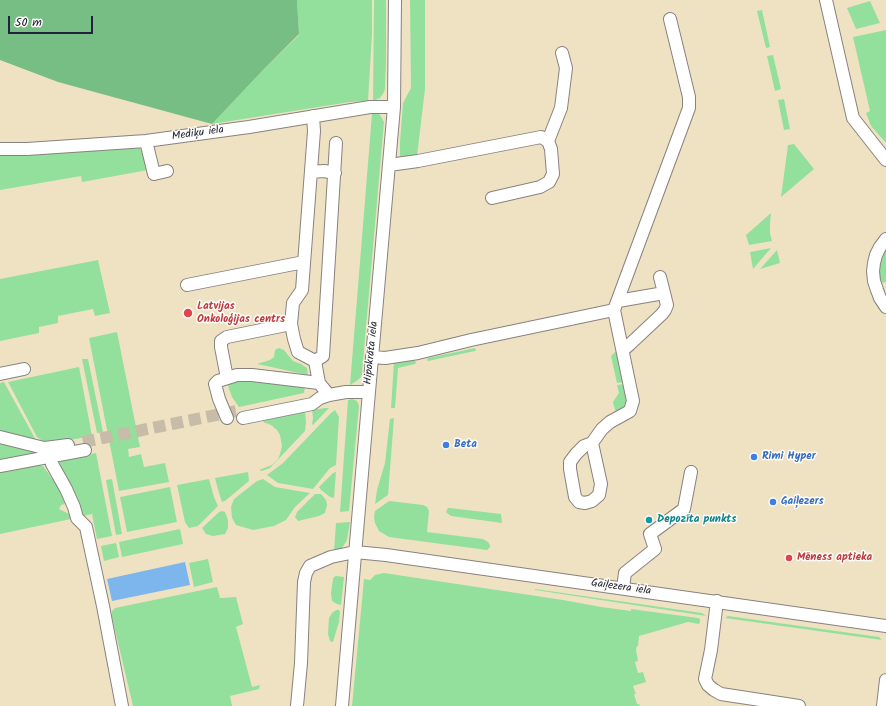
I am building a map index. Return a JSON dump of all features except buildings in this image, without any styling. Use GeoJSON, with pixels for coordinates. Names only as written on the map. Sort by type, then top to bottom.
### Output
{"type":"FeatureCollection","features":[{"type":"Feature","properties":{"kind":"street","name":"Hipokrāta iela"},"geometry":{"type":"LineString","coordinates":[[342,706],[394,107],[395,0]]}},
{"type":"Feature","properties":{"kind":"street"},"geometry":{"type":"LineString","coordinates":[[826,0],[853,118],[886,160]]}},
{"type":"Feature","properties":{"kind":"street"},"geometry":{"type":"LineString","coordinates":[[592,443],[602,429],[610,422],[630,411],[633,401],[616,306],[689,108],[689,97],[670,19]]}},
{"type":"Feature","properties":{"kind":"street"},"geometry":{"type":"LineString","coordinates":[[548,141],[561,108],[566,68],[562,53]]}},
{"type":"Feature","properties":{"kind":"street","name":"Mediķu iela"},"geometry":{"type":"LineString","coordinates":[[0,149],[27,149],[146,141],[249,127],[370,107],[394,107]]}},
{"type":"Feature","properties":{"kind":"street"},"geometry":{"type":"LineString","coordinates":[[314,116],[302,290],[293,303],[291,324],[298,352],[316,361]]}},
{"type":"Feature","properties":{"kind":"street"},"geometry":{"type":"LineString","coordinates":[[389,165],[418,161],[541,137],[548,141],[551,149],[553,174],[549,182],[540,187],[492,198]]}},
{"type":"Feature","properties":{"kind":"street"},"geometry":{"type":"LineString","coordinates":[[146,141],[154,174],[167,171]]}},
{"type":"Feature","properties":{"kind":"street"},"geometry":{"type":"LineString","coordinates":[[316,361],[324,356],[336,143]]}},
{"type":"Feature","properties":{"kind":"street"},"geometry":{"type":"LineString","coordinates":[[311,172],[324,171],[334,173]]}},
{"type":"Feature","properties":{"kind":"street"},"geometry":{"type":"LineString","coordinates":[[885,303],[877,290],[873,271],[876,255],[886,239]]}},
{"type":"Feature","properties":{"kind":"street"},"geometry":{"type":"LineString","coordinates":[[187,285],[304,262]]}},
{"type":"Feature","properties":{"kind":"street"},"geometry":{"type":"LineString","coordinates":[[623,350],[630,345],[665,310],[667,305],[660,277]]}},
{"type":"Feature","properties":{"kind":"street"},"geometry":{"type":"LineString","coordinates":[[372,357],[386,358],[418,353],[616,306],[664,292]]}},
{"type":"Feature","properties":{"kind":"street"},"geometry":{"type":"LineString","coordinates":[[227,378],[220,347],[221,341],[227,337],[291,324]]}},
{"type":"Feature","properties":{"kind":"street"},"geometry":{"type":"LineString","coordinates":[[316,361],[319,383],[325,396]]}},
{"type":"Feature","properties":{"kind":"street"},"geometry":{"type":"LineString","coordinates":[[0,374],[24,369]]}},
{"type":"Feature","properties":{"kind":"street"},"geometry":{"type":"LineString","coordinates":[[228,418],[219,399],[215,384],[218,381],[236,376],[252,375],[319,383]]}},
{"type":"Feature","properties":{"kind":"street"},"geometry":{"type":"LineString","coordinates":[[242,414],[312,404],[325,396],[346,392],[369,392]]}},
{"type":"Feature","properties":{"kind":"street"},"geometry":{"type":"LineString","coordinates":[[0,437],[44,448],[84,446],[50,456],[0,466]]}},
{"type":"Feature","properties":{"kind":"street"},"geometry":{"type":"LineString","coordinates":[[50,456],[52,464],[74,507],[77,518],[86,528],[104,606],[122,706]]}},
{"type":"Feature","properties":{"kind":"street"},"geometry":{"type":"LineString","coordinates":[[623,588],[625,573],[655,548],[650,534],[684,509],[691,472]]}},
{"type":"Feature","properties":{"kind":"street","name":"Gaiļezera iela"},"geometry":{"type":"LineString","coordinates":[[297,706],[301,663],[304,582],[306,573],[310,566],[331,557],[356,552],[717,601],[886,626]]}},
{"type":"Feature","properties":{"kind":"street"},"geometry":{"type":"LineString","coordinates":[[717,601],[711,650],[705,679],[708,685],[721,694],[799,706]]}},
{"type":"Feature","properties":{"kind":"street"},"geometry":{"type":"LineString","coordinates":[[882,706],[886,680]]}},
{"type":"Feature","properties":{"kind":"green space"},"geometry":{"type":"Polygon","coordinates":[[[0,0],[297,0],[299,34],[212,124],[58,82],[0,60],[0,0]]]}},
{"type":"Feature","properties":{"kind":"green space"},"geometry":{"type":"Polygon","coordinates":[[[297,0],[372,0],[372,34],[368,101],[350,102],[212,124],[264,69],[299,35],[297,0]]]}},
{"type":"Feature","properties":{"kind":"green space"},"geometry":{"type":"Polygon","coordinates":[[[374,0],[386,0],[386,60],[385,89],[380,98],[373,101],[374,0]]]}},
{"type":"Feature","properties":{"kind":"green space"},"geometry":{"type":"Polygon","coordinates":[[[410,0],[425,0],[425,89],[417,156],[405,158],[400,156],[400,142],[403,103],[411,88],[410,0]]]}},
{"type":"Feature","properties":{"kind":"green space"},"geometry":{"type":"Polygon","coordinates":[[[870,1],[880,23],[856,29],[847,8],[870,1]]]}},
{"type":"Feature","properties":{"kind":"green space"},"geometry":{"type":"Polygon","coordinates":[[[762,10],[770,47],[766,48],[757,11],[762,10]]]}},
{"type":"Feature","properties":{"kind":"green space"},"geometry":{"type":"Polygon","coordinates":[[[886,30],[886,143],[871,126],[866,113],[870,111],[853,37],[886,30]]]}},
{"type":"Feature","properties":{"kind":"green space"},"geometry":{"type":"Polygon","coordinates":[[[773,55],[781,89],[775,91],[767,56],[773,55]]]}},
{"type":"Feature","properties":{"kind":"green space"},"geometry":{"type":"Polygon","coordinates":[[[784,99],[790,129],[784,130],[778,100],[784,99]]]}},
{"type":"Feature","properties":{"kind":"green space"},"geometry":{"type":"Polygon","coordinates":[[[374,113],[380,115],[384,122],[362,373],[358,380],[350,385],[372,114],[374,113]]]}},
{"type":"Feature","properties":{"kind":"green space"},"geometry":{"type":"Polygon","coordinates":[[[794,144],[814,169],[781,197],[788,145],[794,144]]]}},
{"type":"Feature","properties":{"kind":"green space"},"geometry":{"type":"Polygon","coordinates":[[[139,147],[143,152],[148,170],[82,182],[81,176],[0,190],[0,153],[139,147]]]}},
{"type":"Feature","properties":{"kind":"green space"},"geometry":{"type":"Polygon","coordinates":[[[771,213],[770,233],[772,241],[749,245],[746,235],[771,213]]]}},
{"type":"Feature","properties":{"kind":"green space"},"geometry":{"type":"Polygon","coordinates":[[[771,248],[753,269],[750,252],[771,248]]]}},
{"type":"Feature","properties":{"kind":"green space"},"geometry":{"type":"Polygon","coordinates":[[[886,249],[886,282],[881,283],[879,275],[880,263],[886,249]]]}},
{"type":"Feature","properties":{"kind":"green space"},"geometry":{"type":"Polygon","coordinates":[[[777,250],[780,263],[760,269],[777,250]]]}},
{"type":"Feature","properties":{"kind":"green space"},"geometry":{"type":"Polygon","coordinates":[[[98,260],[110,313],[95,316],[93,309],[58,316],[58,323],[39,327],[39,333],[0,341],[0,279],[98,260]]]}},
{"type":"Feature","properties":{"kind":"green space"},"geometry":{"type":"Polygon","coordinates":[[[117,332],[140,447],[128,449],[129,457],[141,454],[144,467],[165,463],[169,482],[119,491],[89,338],[117,332]]]}},
{"type":"Feature","properties":{"kind":"green space"},"geometry":{"type":"Polygon","coordinates":[[[279,348],[284,350],[293,361],[307,368],[308,375],[257,364],[270,360],[274,357],[275,350],[279,348]]]}},
{"type":"Feature","properties":{"kind":"green space"},"geometry":{"type":"Polygon","coordinates":[[[475,348],[475,351],[427,360],[428,358],[475,348]]]}},
{"type":"Feature","properties":{"kind":"green space"},"geometry":{"type":"Polygon","coordinates":[[[618,349],[624,382],[617,383],[611,356],[618,349]]]}},
{"type":"Feature","properties":{"kind":"green space"},"geometry":{"type":"Polygon","coordinates":[[[82,359],[88,359],[103,432],[97,433],[82,359]]]}},
{"type":"Feature","properties":{"kind":"green space"},"geometry":{"type":"Polygon","coordinates":[[[414,360],[416,362],[415,364],[398,368],[395,408],[391,408],[394,362],[414,360]]]}},
{"type":"Feature","properties":{"kind":"green space"},"geometry":{"type":"Polygon","coordinates":[[[79,367],[92,436],[59,442],[44,442],[37,437],[8,382],[79,367]]]}},
{"type":"Feature","properties":{"kind":"green space"},"geometry":{"type":"Polygon","coordinates":[[[234,378],[305,387],[304,393],[239,407],[232,397],[228,384],[234,378]]]}},
{"type":"Feature","properties":{"kind":"green space"},"geometry":{"type":"Polygon","coordinates":[[[4,382],[37,442],[0,433],[0,383],[4,382]]]}},
{"type":"Feature","properties":{"kind":"green space"},"geometry":{"type":"Polygon","coordinates":[[[625,384],[628,399],[626,407],[617,412],[613,402],[619,393],[617,385],[625,384]]]}},
{"type":"Feature","properties":{"kind":"green space"},"geometry":{"type":"Polygon","coordinates":[[[352,399],[357,401],[359,406],[349,511],[340,512],[348,400],[352,399]]]}},
{"type":"Feature","properties":{"kind":"green space"},"geometry":{"type":"Polygon","coordinates":[[[329,408],[313,425],[312,410],[329,408]]]}},
{"type":"Feature","properties":{"kind":"green space"},"geometry":{"type":"Polygon","coordinates":[[[335,410],[339,417],[336,465],[330,468],[313,489],[278,483],[267,475],[283,463],[335,410]]]}},
{"type":"Feature","properties":{"kind":"green space"},"geometry":{"type":"Polygon","coordinates":[[[305,412],[305,431],[270,468],[262,471],[259,470],[272,465],[278,459],[282,446],[280,435],[277,430],[271,425],[263,422],[265,420],[305,412]]]}},
{"type":"Feature","properties":{"kind":"green space"},"geometry":{"type":"Polygon","coordinates":[[[394,418],[388,495],[375,504],[377,490],[385,463],[390,419],[394,418]]]}},
{"type":"Feature","properties":{"kind":"green space"},"geometry":{"type":"Polygon","coordinates":[[[0,440],[36,449],[36,454],[0,461],[0,440]]]}},
{"type":"Feature","properties":{"kind":"green space"},"geometry":{"type":"Polygon","coordinates":[[[96,453],[112,536],[97,539],[92,514],[79,517],[58,469],[59,463],[63,459],[96,453]]]}},
{"type":"Feature","properties":{"kind":"green space"},"geometry":{"type":"Polygon","coordinates":[[[37,465],[43,466],[64,495],[65,504],[61,505],[59,509],[70,515],[71,519],[0,534],[0,473],[37,465]]]}},
{"type":"Feature","properties":{"kind":"green space"},"geometry":{"type":"Polygon","coordinates":[[[248,472],[249,481],[222,502],[215,478],[248,472]]]}},
{"type":"Feature","properties":{"kind":"green space"},"geometry":{"type":"Polygon","coordinates":[[[336,472],[334,498],[330,497],[319,487],[333,473],[336,472]]]}},
{"type":"Feature","properties":{"kind":"green space"},"geometry":{"type":"Polygon","coordinates":[[[112,479],[122,534],[116,535],[106,480],[112,479]]]}},
{"type":"Feature","properties":{"kind":"green space"},"geometry":{"type":"Polygon","coordinates":[[[209,479],[218,506],[198,526],[189,528],[185,522],[177,485],[209,479]]]}},
{"type":"Feature","properties":{"kind":"green space"},"geometry":{"type":"Polygon","coordinates":[[[263,479],[275,487],[310,493],[295,507],[286,520],[274,526],[253,530],[236,525],[232,518],[231,507],[234,499],[257,481],[263,479]]]}},
{"type":"Feature","properties":{"kind":"green space"},"geometry":{"type":"Polygon","coordinates":[[[170,487],[177,522],[127,532],[120,497],[170,487]]]}},
{"type":"Feature","properties":{"kind":"green space"},"geometry":{"type":"Polygon","coordinates":[[[315,494],[321,494],[326,500],[327,505],[325,513],[298,521],[295,517],[297,512],[315,494]]]}},
{"type":"Feature","properties":{"kind":"green space"},"geometry":{"type":"Polygon","coordinates":[[[389,501],[423,505],[427,507],[429,511],[427,532],[483,539],[488,542],[490,547],[487,550],[389,537],[379,531],[374,517],[375,511],[389,501]]]}},
{"type":"Feature","properties":{"kind":"green space"},"geometry":{"type":"Polygon","coordinates":[[[448,508],[501,514],[502,523],[451,516],[446,512],[448,508]]]}},
{"type":"Feature","properties":{"kind":"green space"},"geometry":{"type":"Polygon","coordinates":[[[222,511],[225,512],[228,520],[228,528],[225,534],[213,536],[206,534],[202,528],[222,511]]]}},
{"type":"Feature","properties":{"kind":"green space"},"geometry":{"type":"Polygon","coordinates":[[[350,522],[347,540],[342,548],[334,551],[336,523],[350,522]]]}},
{"type":"Feature","properties":{"kind":"green space"},"geometry":{"type":"Polygon","coordinates":[[[180,529],[183,544],[122,557],[119,542],[180,529]]]}},
{"type":"Feature","properties":{"kind":"green space"},"geometry":{"type":"Polygon","coordinates":[[[116,543],[119,557],[104,561],[101,546],[116,543]]]}},
{"type":"Feature","properties":{"kind":"green space"},"geometry":{"type":"Polygon","coordinates":[[[208,559],[213,582],[194,587],[189,563],[208,559]]]}},
{"type":"Feature","properties":{"kind":"green space"},"geometry":{"type":"Polygon","coordinates":[[[384,573],[601,607],[631,611],[631,609],[698,618],[700,619],[700,622],[699,624],[688,622],[639,636],[636,650],[638,661],[635,662],[638,673],[643,672],[646,682],[633,686],[637,704],[640,706],[352,706],[364,579],[370,580],[375,575],[384,573]]]}},
{"type":"Feature","properties":{"kind":"green space"},"geometry":{"type":"Polygon","coordinates":[[[336,576],[344,577],[341,605],[332,601],[331,593],[333,579],[336,576]]]}},
{"type":"Feature","properties":{"kind":"green space"},"geometry":{"type":"Polygon","coordinates":[[[217,587],[220,598],[236,597],[243,624],[236,627],[252,687],[260,685],[259,689],[230,696],[232,706],[133,706],[112,617],[112,611],[115,608],[217,587]]]}},
{"type":"Feature","properties":{"kind":"green space"},"geometry":{"type":"Polygon","coordinates":[[[535,590],[702,613],[706,616],[535,590]]]}},
{"type":"Feature","properties":{"kind":"green space"},"geometry":{"type":"Polygon","coordinates":[[[336,610],[339,610],[340,612],[339,622],[332,642],[330,641],[328,634],[329,618],[336,610]]]}},
{"type":"Feature","properties":{"kind":"green space"},"geometry":{"type":"Polygon","coordinates":[[[728,616],[879,637],[882,640],[725,618],[728,616]]]}},
{"type":"Feature","properties":{"kind":"water"},"geometry":{"type":"Polygon","coordinates":[[[185,562],[190,585],[112,601],[107,579],[185,562]]]}},
{"type":"Feature","properties":{"kind":"tunnel"},"geometry":{"type":"LineString","coordinates":[[83,442],[241,410]]}},
{"type":"Feature","properties":{"kind":"place","name":"Latvijas Onkoloģijas centrs"},"geometry":{"type":"Point","coordinates":[188,313]}},
{"type":"Feature","properties":{"kind":"place","name":"Beta"},"geometry":{"type":"Point","coordinates":[446,445]}},
{"type":"Feature","properties":{"kind":"place","name":"Rimi Hyper"},"geometry":{"type":"Point","coordinates":[754,457]}},
{"type":"Feature","properties":{"kind":"place","name":"Gaiļezers"},"geometry":{"type":"Point","coordinates":[773,502]}},
{"type":"Feature","properties":{"kind":"place","name":"Depozīta punkts"},"geometry":{"type":"Point","coordinates":[649,520]}},
{"type":"Feature","properties":{"kind":"place","name":"Mēness aptieka"},"geometry":{"type":"Point","coordinates":[789,558]}}]}
